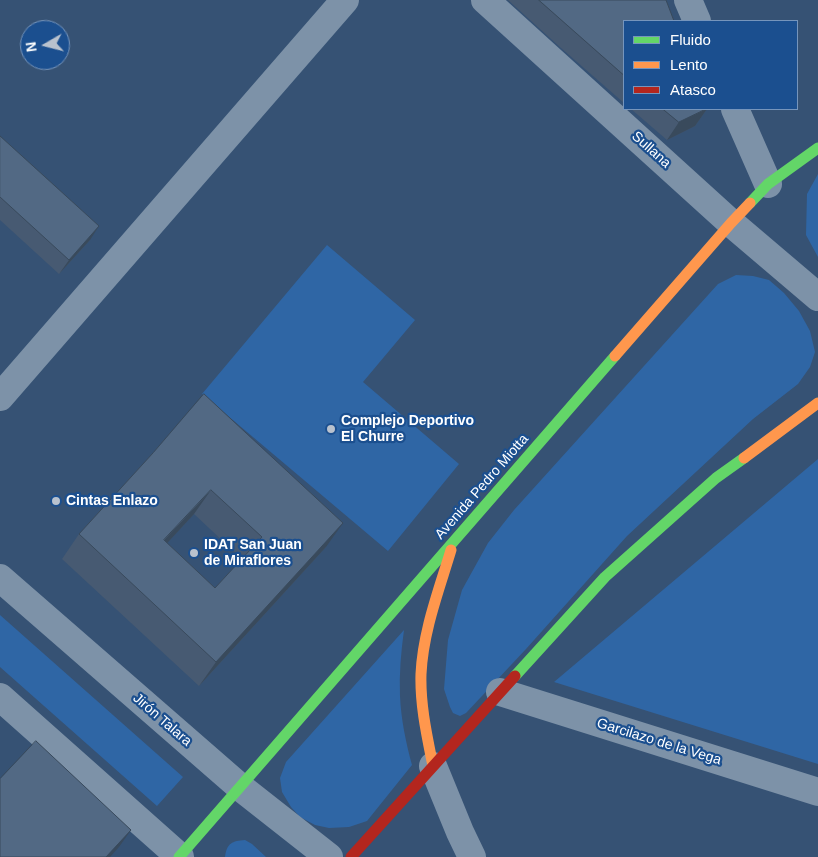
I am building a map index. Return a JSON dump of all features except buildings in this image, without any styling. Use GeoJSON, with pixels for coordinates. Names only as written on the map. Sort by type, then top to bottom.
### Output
{"type":"FeatureCollection","features":[{"type":"Feature","properties":{"kind":"main road","name":"Avenida Pedro Miotta"},"geometry":{"type":"LineString","coordinates":[[180,857],[731,222],[768,184],[818,148]]}},
{"type":"Feature","properties":{"kind":"main road"},"geometry":{"type":"LineString","coordinates":[[351,857],[605,577],[716,478],[818,403]]}},
{"type":"Feature","properties":{"kind":"main road"},"geometry":{"type":"LineString","coordinates":[[433,766],[423,715],[421,674],[426,632],[454,542]]}},
{"type":"Feature","properties":{"kind":"street"},"geometry":{"type":"LineString","coordinates":[[0,397],[345,0]]}},
{"type":"Feature","properties":{"kind":"street","name":"Sullana"},"geometry":{"type":"LineString","coordinates":[[486,0],[731,222],[818,297]]}},
{"type":"Feature","properties":{"kind":"street"},"geometry":{"type":"LineString","coordinates":[[688,0],[697,20]]}},
{"type":"Feature","properties":{"kind":"street"},"geometry":{"type":"LineString","coordinates":[[736,110],[768,184]]}},
{"type":"Feature","properties":{"kind":"street","name":"Jirón Talara"},"geometry":{"type":"LineString","coordinates":[[0,578],[240,788],[329,857]]}},
{"type":"Feature","properties":{"kind":"street","name":"Garcilazo de la Vega"},"geometry":{"type":"LineString","coordinates":[[500,692],[818,792]]}},
{"type":"Feature","properties":{"kind":"street"},"geometry":{"type":"LineString","coordinates":[[0,697],[180,857]]}},
{"type":"Feature","properties":{"kind":"street"},"geometry":{"type":"LineString","coordinates":[[433,766],[472,857]]}},
{"type":"Feature","properties":{"kind":"shaded area"},"geometry":{"type":"Polygon","coordinates":[[[818,174],[818,257],[806,235],[807,194],[818,174]]]}},
{"type":"Feature","properties":{"kind":"shaded area","name":"Complejo Deportivo El Churre"},"geometry":{"type":"Polygon","coordinates":[[[327,245],[415,320],[363,382],[459,464],[388,551],[202,394],[327,245]]]}},
{"type":"Feature","properties":{"kind":"shaded area"},"geometry":{"type":"Polygon","coordinates":[[[736,275],[753,276],[769,280],[784,293],[799,311],[810,331],[815,352],[810,367],[798,384],[753,419],[627,536],[466,713],[460,716],[453,713],[444,689],[448,640],[462,590],[488,543],[514,510],[718,284],[736,275]]]}},
{"type":"Feature","properties":{"kind":"shaded area"},"geometry":{"type":"Polygon","coordinates":[[[818,459],[818,764],[554,682],[818,459]]]}},
{"type":"Feature","properties":{"kind":"shaded area"},"geometry":{"type":"Polygon","coordinates":[[[0,615],[183,777],[157,806],[0,667],[0,615]]]}},
{"type":"Feature","properties":{"kind":"shaded area"},"geometry":{"type":"Polygon","coordinates":[[[404,630],[400,663],[401,713],[412,765],[367,821],[349,827],[329,828],[315,825],[300,817],[282,792],[280,778],[286,762],[404,630]]]}},
{"type":"Feature","properties":{"kind":"shaded area"},"geometry":{"type":"Polygon","coordinates":[[[245,840],[266,857],[225,857],[227,849],[231,844],[245,840]]]}},
{"type":"Feature","properties":{"kind":"traffic: fast"},"geometry":{"type":"LineString","coordinates":[[750,203],[768,184],[818,148]]}},
{"type":"Feature","properties":{"kind":"traffic: fast"},"geometry":{"type":"LineString","coordinates":[[179,857],[615,356]]}},
{"type":"Feature","properties":{"kind":"traffic: fast"},"geometry":{"type":"LineString","coordinates":[[515,676],[605,577],[716,478],[744,458]]}},
{"type":"Feature","properties":{"kind":"traffic: slow"},"geometry":{"type":"LineString","coordinates":[[615,356],[750,203]]}},
{"type":"Feature","properties":{"kind":"traffic: slow"},"geometry":{"type":"LineString","coordinates":[[744,458],[818,403]]}},
{"type":"Feature","properties":{"kind":"traffic: slow"},"geometry":{"type":"LineString","coordinates":[[433,766],[423,709],[421,686],[422,658],[428,626],[451,550]]}},
{"type":"Feature","properties":{"kind":"traffic: jam"},"geometry":{"type":"LineString","coordinates":[[351,857],[515,676]]}},
{"type":"Feature","properties":{"kind":"place","name":"Complejo Deportivo El Churre"},"geometry":{"type":"Point","coordinates":[331,429]}},
{"type":"Feature","properties":{"kind":"place","name":"Cintas Enlazo"},"geometry":{"type":"Point","coordinates":[56,501]}},
{"type":"Feature","properties":{"kind":"place","name":"IDAT San Juan de Miraflores"},"geometry":{"type":"Point","coordinates":[194,553]}}]}
